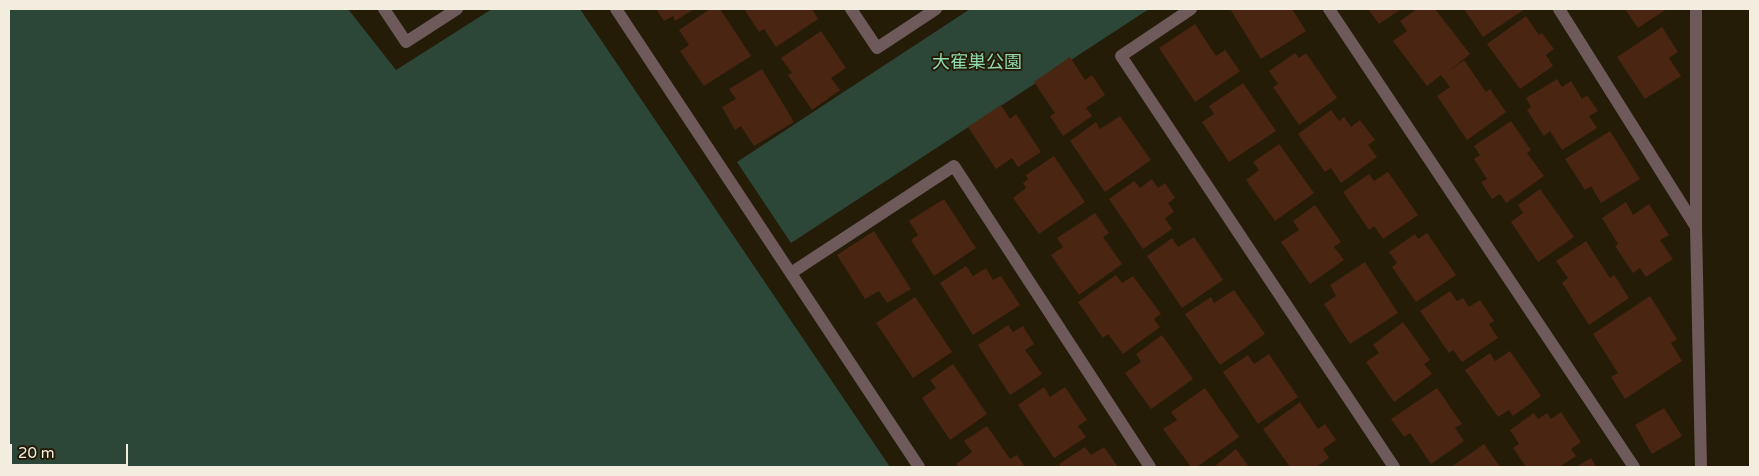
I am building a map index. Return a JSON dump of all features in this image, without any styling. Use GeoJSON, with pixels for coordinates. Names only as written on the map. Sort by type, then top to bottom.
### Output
{"type":"FeatureCollection","features":[{"type":"Feature","properties":{"kind":"street"},"geometry":{"type":"LineString","coordinates":[[384,9],[406,42],[457,9]]}},
{"type":"Feature","properties":{"kind":"street"},"geometry":{"type":"LineString","coordinates":[[616,9],[919,467]]}},
{"type":"Feature","properties":{"kind":"street"},"geometry":{"type":"LineString","coordinates":[[851,9],[876,48],[936,9]]}},
{"type":"Feature","properties":{"kind":"street"},"geometry":{"type":"LineString","coordinates":[[1191,9],[1121,56],[1394,467]]}},
{"type":"Feature","properties":{"kind":"street"},"geometry":{"type":"LineString","coordinates":[[1329,9],[1634,467]]}},
{"type":"Feature","properties":{"kind":"street"},"geometry":{"type":"LineString","coordinates":[[1559,9],[1696,227]]}},
{"type":"Feature","properties":{"kind":"street"},"geometry":{"type":"LineString","coordinates":[[1696,9],[1696,227],[1701,467]]}},
{"type":"Feature","properties":{"kind":"street"},"geometry":{"type":"LineString","coordinates":[[791,273],[954,166],[1150,467]]}},
{"type":"Feature","properties":{"kind":"green space"},"geometry":{"type":"Polygon","coordinates":[[[9,9],[348,9],[396,70],[492,9],[580,9],[890,467],[9,467],[9,9]]]}},
{"type":"Feature","properties":{"kind":"green space","name":"大寉巣公園"},"geometry":{"type":"Polygon","coordinates":[[[970,9],[1149,9],[791,243],[737,162],[970,9]]]}},
{"type":"Feature","properties":{"kind":"building"},"geometry":{"type":"Polygon","coordinates":[[[656,9],[694,9],[675,21],[673,16],[664,21],[656,9]]]}},
{"type":"Feature","properties":{"kind":"building"},"geometry":{"type":"Polygon","coordinates":[[[710,9],[720,9],[751,56],[704,86],[680,51],[689,45],[679,30],[710,9]]]}},
{"type":"Feature","properties":{"kind":"building"},"geometry":{"type":"Polygon","coordinates":[[[744,9],[812,9],[818,19],[776,47],[764,29],[759,32],[744,9]]]}},
{"type":"Feature","properties":{"kind":"building"},"geometry":{"type":"Polygon","coordinates":[[[1230,9],[1292,9],[1306,31],[1261,59],[1230,9]]]}},
{"type":"Feature","properties":{"kind":"building"},"geometry":{"type":"Polygon","coordinates":[[[1368,9],[1401,9],[1379,24],[1368,9]]]}},
{"type":"Feature","properties":{"kind":"building"},"geometry":{"type":"Polygon","coordinates":[[[1417,9],[1435,9],[1470,54],[1446,73],[1464,60],[1486,92],[1490,89],[1506,112],[1467,140],[1437,96],[1450,87],[1441,75],[1427,86],[1393,41],[1407,31],[1400,21],[1417,9]]]}},
{"type":"Feature","properties":{"kind":"building"},"geometry":{"type":"Polygon","coordinates":[[[1464,9],[1525,9],[1483,37],[1464,9]]]}},
{"type":"Feature","properties":{"kind":"building"},"geometry":{"type":"Polygon","coordinates":[[[1625,9],[1664,9],[1665,10],[1638,28],[1625,9]]]}},
{"type":"Feature","properties":{"kind":"building"},"geometry":{"type":"Polygon","coordinates":[[[1526,16],[1539,35],[1542,33],[1554,49],[1546,55],[1553,66],[1520,89],[1487,44],[1526,16]]]}},
{"type":"Feature","properties":{"kind":"building"},"geometry":{"type":"Polygon","coordinates":[[[1195,24],[1216,56],[1225,50],[1240,71],[1195,102],[1159,48],[1195,24]]]}},
{"type":"Feature","properties":{"kind":"building"},"geometry":{"type":"Polygon","coordinates":[[[1662,27],[1678,52],[1669,58],[1681,76],[1645,99],[1617,57],[1662,27]]]}},
{"type":"Feature","properties":{"kind":"building"},"geometry":{"type":"Polygon","coordinates":[[[821,31],[846,68],[831,78],[840,90],[812,110],[788,75],[792,73],[781,58],[821,31]]]}},
{"type":"Feature","properties":{"kind":"building"},"geometry":{"type":"Polygon","coordinates":[[[1295,53],[1299,58],[1306,53],[1337,98],[1299,125],[1273,87],[1278,84],[1269,71],[1295,53]]]}},
{"type":"Feature","properties":{"kind":"building"},"geometry":{"type":"Polygon","coordinates":[[[1070,57],[1085,80],[1092,75],[1105,95],[1086,108],[1092,116],[1063,136],[1050,116],[1055,113],[1034,82],[1070,57]]]}},
{"type":"Feature","properties":{"kind":"building"},"geometry":{"type":"Polygon","coordinates":[[[762,69],[794,122],[754,146],[741,126],[735,130],[722,107],[736,99],[729,89],[762,69]]]}},
{"type":"Feature","properties":{"kind":"building"},"geometry":{"type":"Polygon","coordinates":[[[1557,79],[1562,87],[1571,81],[1582,99],[1587,95],[1598,111],[1589,116],[1597,128],[1562,150],[1550,131],[1544,136],[1527,110],[1531,107],[1526,98],[1557,79]]]}},
{"type":"Feature","properties":{"kind":"building"},"geometry":{"type":"Polygon","coordinates":[[[1243,83],[1276,131],[1229,162],[1202,122],[1214,114],[1209,106],[1243,83]]]}},
{"type":"Feature","properties":{"kind":"building"},"geometry":{"type":"Polygon","coordinates":[[[1001,105],[1010,119],[1016,114],[1041,152],[1018,167],[1012,158],[996,169],[968,127],[1001,105]]]}},
{"type":"Feature","properties":{"kind":"building"},"geometry":{"type":"Polygon","coordinates":[[[1331,110],[1339,121],[1344,117],[1351,127],[1360,120],[1375,140],[1368,145],[1377,157],[1341,183],[1331,168],[1325,172],[1298,134],[1331,110]]]}},
{"type":"Feature","properties":{"kind":"building"},"geometry":{"type":"Polygon","coordinates":[[[1120,116],[1151,160],[1105,192],[1070,141],[1096,122],[1100,129],[1120,116]]]}},
{"type":"Feature","properties":{"kind":"building"},"geometry":{"type":"Polygon","coordinates":[[[1511,121],[1531,150],[1527,153],[1544,176],[1506,203],[1500,194],[1492,199],[1481,182],[1487,179],[1474,159],[1480,155],[1474,146],[1511,121]]]}},
{"type":"Feature","properties":{"kind":"building"},"geometry":{"type":"Polygon","coordinates":[[[1610,131],[1640,179],[1601,203],[1591,186],[1585,190],[1565,159],[1610,131]]]}},
{"type":"Feature","properties":{"kind":"building"},"geometry":{"type":"Polygon","coordinates":[[[1279,144],[1314,193],[1275,221],[1246,180],[1259,170],[1253,162],[1279,144]]]}},
{"type":"Feature","properties":{"kind":"building"},"geometry":{"type":"Polygon","coordinates":[[[1054,156],[1085,202],[1039,234],[1013,198],[1026,188],[1023,183],[1028,179],[1026,175],[1054,156]]]}},
{"type":"Feature","properties":{"kind":"building"},"geometry":{"type":"Polygon","coordinates":[[[1388,172],[1418,215],[1383,239],[1374,226],[1369,230],[1343,192],[1369,174],[1374,181],[1388,172]]]}},
{"type":"Feature","properties":{"kind":"building"},"geometry":{"type":"Polygon","coordinates":[[[1152,179],[1158,188],[1165,183],[1175,198],[1168,203],[1174,212],[1165,218],[1172,229],[1143,249],[1109,199],[1134,181],[1140,188],[1152,179]]]}},
{"type":"Feature","properties":{"kind":"building"},"geometry":{"type":"Polygon","coordinates":[[[1540,189],[1574,237],[1538,262],[1511,222],[1523,213],[1518,205],[1540,189]]]}},
{"type":"Feature","properties":{"kind":"building"},"geometry":{"type":"Polygon","coordinates":[[[944,199],[976,248],[934,276],[911,240],[918,235],[909,221],[944,199]]]}},
{"type":"Feature","properties":{"kind":"building"},"geometry":{"type":"Polygon","coordinates":[[[1626,202],[1633,215],[1649,204],[1669,235],[1660,240],[1673,259],[1646,277],[1640,268],[1633,273],[1615,246],[1618,244],[1602,218],[1626,202]]]}},
{"type":"Feature","properties":{"kind":"building"},"geometry":{"type":"Polygon","coordinates":[[[1315,205],[1341,242],[1334,247],[1344,260],[1310,284],[1281,242],[1299,230],[1293,221],[1315,205]]]}},
{"type":"Feature","properties":{"kind":"building"},"geometry":{"type":"Polygon","coordinates":[[[1095,213],[1109,233],[1103,237],[1122,264],[1079,295],[1051,255],[1063,247],[1057,238],[1095,213]]]}},
{"type":"Feature","properties":{"kind":"building"},"geometry":{"type":"Polygon","coordinates":[[[874,231],[911,289],[887,303],[879,291],[865,299],[837,255],[874,231]]]}},
{"type":"Feature","properties":{"kind":"building"},"geometry":{"type":"Polygon","coordinates":[[[1427,233],[1456,275],[1416,302],[1392,267],[1397,263],[1389,252],[1415,234],[1418,239],[1427,233]]]}},
{"type":"Feature","properties":{"kind":"building"},"geometry":{"type":"Polygon","coordinates":[[[1194,237],[1223,280],[1182,308],[1147,256],[1172,238],[1178,247],[1194,237]]]}},
{"type":"Feature","properties":{"kind":"building"},"geometry":{"type":"Polygon","coordinates":[[[1586,241],[1610,278],[1614,275],[1629,298],[1589,325],[1562,283],[1568,278],[1556,261],[1586,241]]]}},
{"type":"Feature","properties":{"kind":"building"},"geometry":{"type":"Polygon","coordinates":[[[1365,262],[1398,313],[1350,344],[1324,304],[1336,296],[1330,285],[1365,262]]]}},
{"type":"Feature","properties":{"kind":"building"},"geometry":{"type":"Polygon","coordinates":[[[966,266],[973,276],[986,268],[993,280],[1001,276],[1020,305],[973,335],[940,283],[966,266]]]}},
{"type":"Feature","properties":{"kind":"building"},"geometry":{"type":"Polygon","coordinates":[[[1116,275],[1122,283],[1133,276],[1161,314],[1154,319],[1160,327],[1123,354],[1108,334],[1103,338],[1078,302],[1116,275]]]}},
{"type":"Feature","properties":{"kind":"building"},"geometry":{"type":"Polygon","coordinates":[[[1234,290],[1265,334],[1220,365],[1185,314],[1211,297],[1214,303],[1234,290]]]}},
{"type":"Feature","properties":{"kind":"building"},"geometry":{"type":"Polygon","coordinates":[[[1450,291],[1457,301],[1463,298],[1469,307],[1480,300],[1494,321],[1489,324],[1498,338],[1462,362],[1453,350],[1449,353],[1420,311],[1450,291]]]}},
{"type":"Feature","properties":{"kind":"building"},"geometry":{"type":"Polygon","coordinates":[[[1650,296],[1677,339],[1671,343],[1682,361],[1625,399],[1611,377],[1618,373],[1593,334],[1650,296]]]}},
{"type":"Feature","properties":{"kind":"building"},"geometry":{"type":"Polygon","coordinates":[[[915,297],[952,352],[913,378],[876,323],[915,297]]]}},
{"type":"Feature","properties":{"kind":"building"},"geometry":{"type":"Polygon","coordinates":[[[1403,322],[1430,360],[1424,364],[1432,374],[1394,402],[1366,362],[1379,353],[1373,345],[1403,322]]]}},
{"type":"Feature","properties":{"kind":"building"},"geometry":{"type":"Polygon","coordinates":[[[1008,325],[1013,332],[1023,326],[1034,344],[1025,350],[1042,374],[1010,395],[978,345],[1008,325]]]}},
{"type":"Feature","properties":{"kind":"building"},"geometry":{"type":"Polygon","coordinates":[[[1162,335],[1193,379],[1151,409],[1125,373],[1141,362],[1136,354],[1162,335]]]}},
{"type":"Feature","properties":{"kind":"building"},"geometry":{"type":"Polygon","coordinates":[[[1510,351],[1541,396],[1513,416],[1509,410],[1498,417],[1465,370],[1490,353],[1495,361],[1510,351]]]}},
{"type":"Feature","properties":{"kind":"building"},"geometry":{"type":"Polygon","coordinates":[[[1269,354],[1298,397],[1258,424],[1223,372],[1248,355],[1254,364],[1269,354]]]}},
{"type":"Feature","properties":{"kind":"building"},"geometry":{"type":"Polygon","coordinates":[[[953,364],[987,414],[950,440],[922,398],[936,388],[930,380],[953,364]]]}},
{"type":"Feature","properties":{"kind":"building"},"geometry":{"type":"Polygon","coordinates":[[[1044,387],[1050,397],[1065,387],[1087,420],[1078,426],[1086,437],[1054,458],[1018,405],[1044,387]]]}},
{"type":"Feature","properties":{"kind":"building"},"geometry":{"type":"Polygon","coordinates":[[[1205,388],[1239,437],[1197,467],[1191,467],[1163,429],[1177,420],[1171,412],[1205,388]]]}},
{"type":"Feature","properties":{"kind":"building"},"geometry":{"type":"Polygon","coordinates":[[[1437,388],[1462,424],[1455,428],[1464,441],[1431,464],[1410,433],[1404,437],[1391,419],[1437,388]]]}},
{"type":"Feature","properties":{"kind":"building"},"geometry":{"type":"Polygon","coordinates":[[[1300,402],[1318,429],[1325,424],[1336,440],[1323,449],[1329,458],[1316,467],[1290,467],[1263,429],[1300,402]]]}},
{"type":"Feature","properties":{"kind":"building"},"geometry":{"type":"Polygon","coordinates":[[[1664,408],[1682,436],[1652,454],[1635,425],[1664,408]]]}},
{"type":"Feature","properties":{"kind":"building"},"geometry":{"type":"Polygon","coordinates":[[[1561,412],[1581,442],[1571,449],[1576,456],[1559,467],[1526,467],[1513,448],[1519,444],[1510,430],[1534,413],[1538,419],[1547,413],[1551,419],[1561,412]]]}},
{"type":"Feature","properties":{"kind":"building"},"geometry":{"type":"Polygon","coordinates":[[[987,426],[1010,459],[1017,455],[1025,467],[959,467],[956,464],[972,452],[964,441],[987,426]]]}},
{"type":"Feature","properties":{"kind":"building"},"geometry":{"type":"Polygon","coordinates":[[[1484,444],[1500,467],[1451,467],[1484,444]]]}},
{"type":"Feature","properties":{"kind":"building"},"geometry":{"type":"Polygon","coordinates":[[[1085,447],[1091,455],[1104,447],[1118,467],[1061,467],[1059,464],[1085,447]]]}},
{"type":"Feature","properties":{"kind":"building"},"geometry":{"type":"Polygon","coordinates":[[[1236,449],[1249,467],[1217,467],[1216,465],[1236,449]]]}},
{"type":"Feature","properties":{"kind":"building"},"geometry":{"type":"Polygon","coordinates":[[[1591,458],[1596,467],[1576,467],[1591,458]]]}}]}
